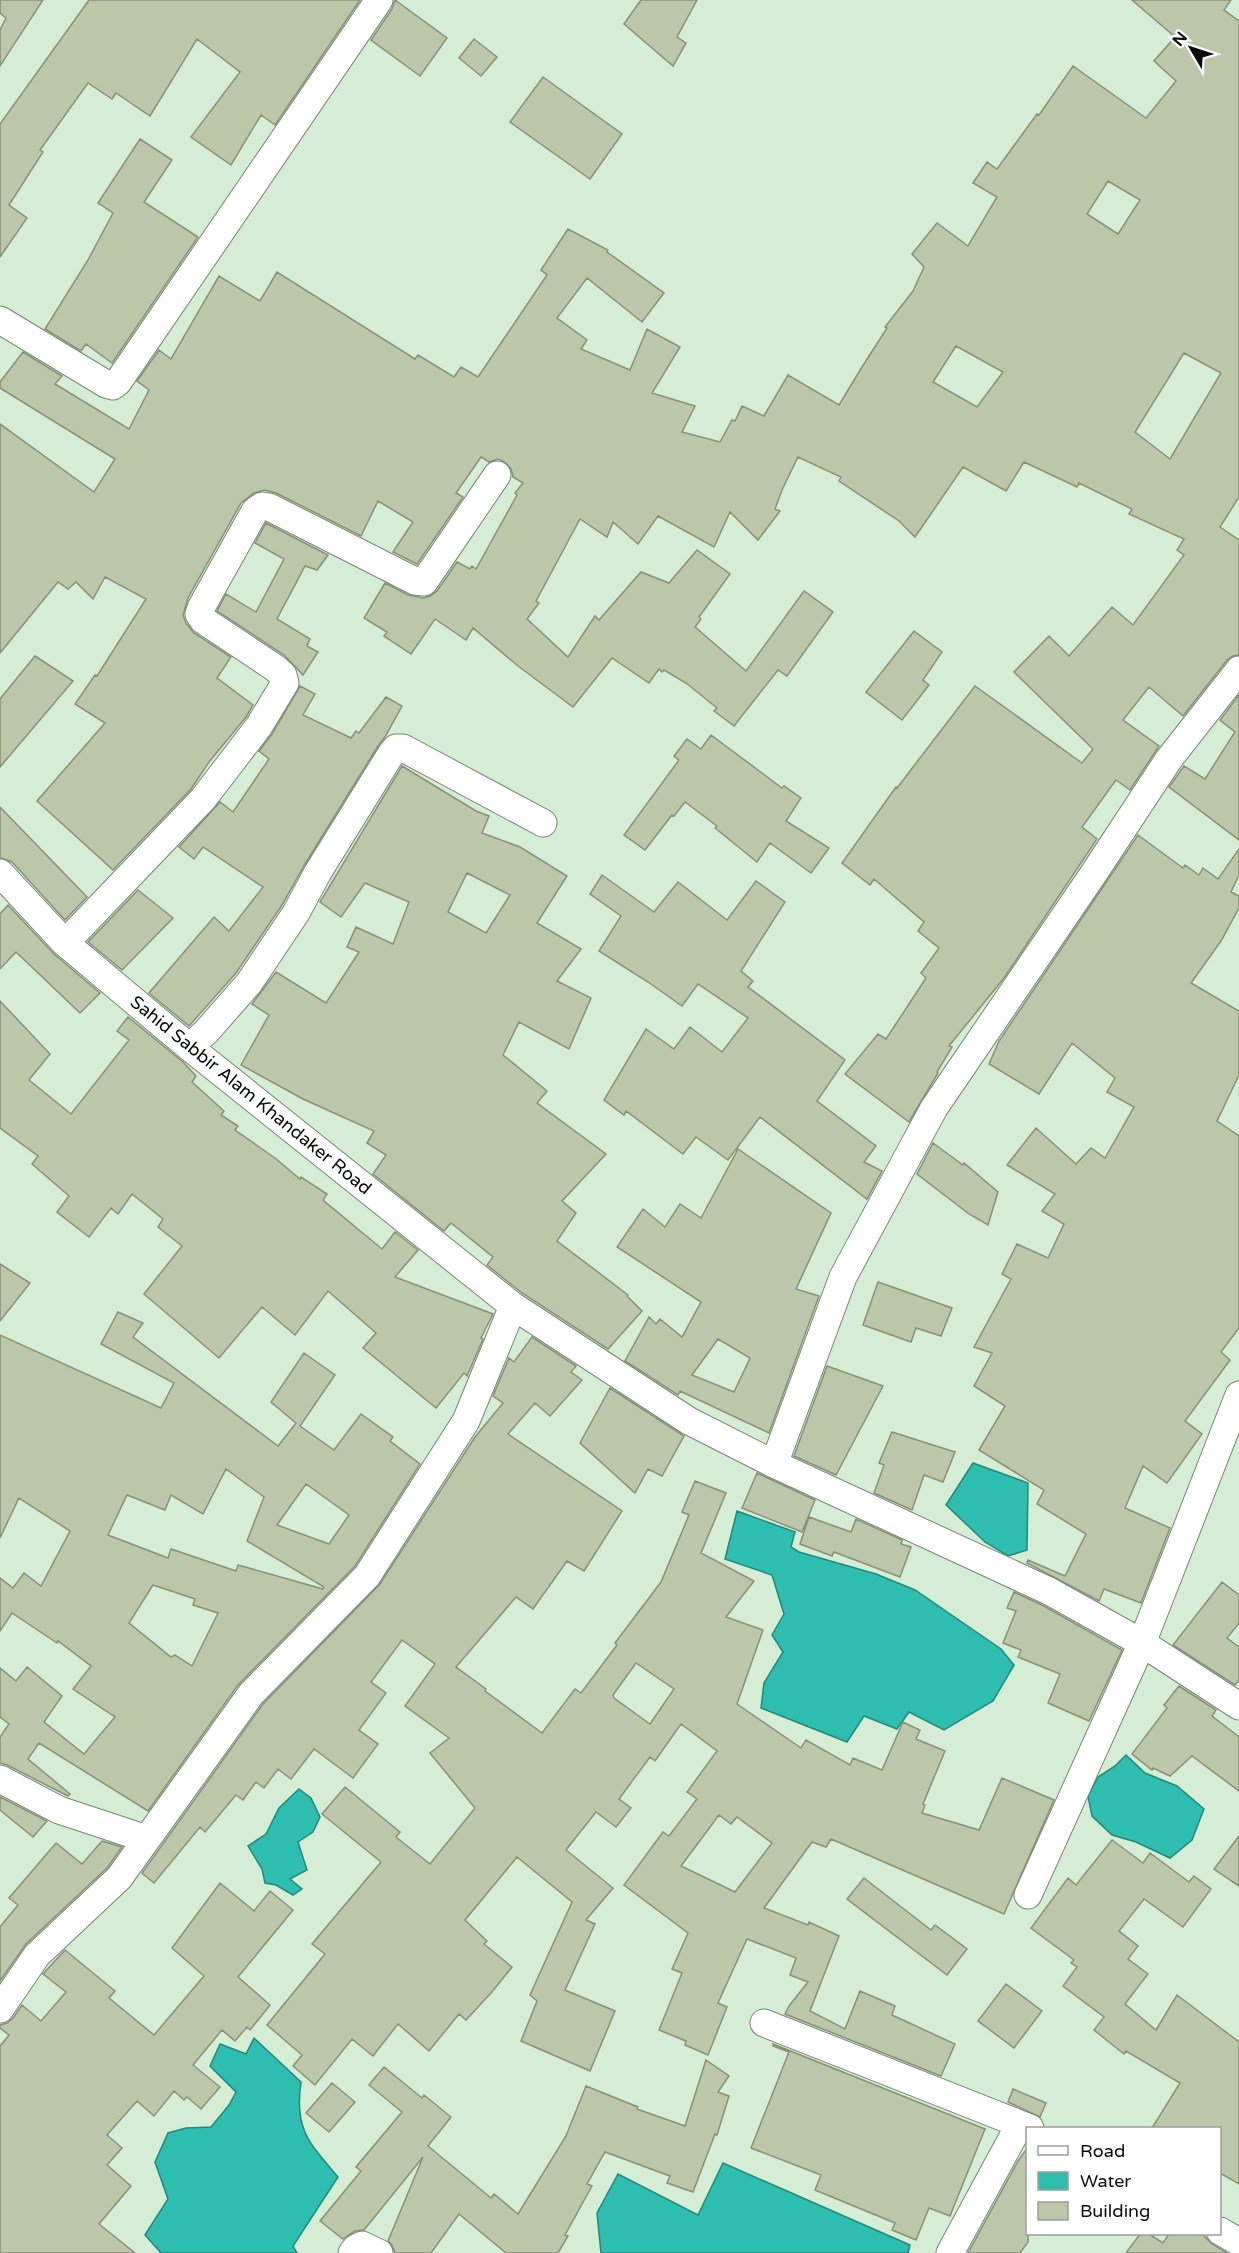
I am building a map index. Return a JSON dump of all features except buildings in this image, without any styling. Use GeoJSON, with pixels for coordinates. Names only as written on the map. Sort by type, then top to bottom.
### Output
{"type":"FeatureCollection","features":[{"type":"Feature","properties":{"kind":"street"},"geometry":{"type":"LineString","coordinates":[[0,320],[106,384],[113,386],[118,382],[379,0]]}},
{"type":"Feature","properties":{"kind":"street"},"geometry":{"type":"LineString","coordinates":[[65,943],[203,799],[259,726],[285,683],[283,675],[275,668],[203,620],[200,614],[202,606],[255,512],[262,506],[269,507],[415,581],[424,582],[496,476]]}},
{"type":"Feature","properties":{"kind":"street"},"geometry":{"type":"LineString","coordinates":[[774,1464],[843,1277],[934,1108],[1169,759],[1239,670]]}},
{"type":"Feature","properties":{"kind":"street"},"geometry":{"type":"LineString","coordinates":[[189,1047],[206,1032],[249,983],[296,913],[318,872],[396,748],[403,748],[543,823]]}},
{"type":"Feature","properties":{"kind":"street","name":"Sahid Sabbir Alam Khandaker Road"},"geometry":{"type":"LineString","coordinates":[[0,873],[65,943],[189,1047],[513,1306],[689,1421],[774,1464],[1049,1591],[1142,1643],[1239,1706]]}},
{"type":"Feature","properties":{"kind":"street"},"geometry":{"type":"LineString","coordinates":[[0,2009],[38,1954],[119,1878],[251,1694],[367,1576],[466,1421],[513,1306]]}},
{"type":"Feature","properties":{"kind":"street"},"geometry":{"type":"LineString","coordinates":[[1028,1895],[1142,1643],[1239,1395]]}},
{"type":"Feature","properties":{"kind":"street"},"geometry":{"type":"LineString","coordinates":[[0,1779],[59,1810],[147,1839]]}},
{"type":"Feature","properties":{"kind":"street"},"geometry":{"type":"LineString","coordinates":[[764,2022],[1025,2126],[950,2253]]}},
{"type":"Feature","properties":{"kind":"street"},"geometry":{"type":"LineString","coordinates":[[1221,2232],[1239,2242]]}},
{"type":"Feature","properties":{"kind":"street"},"geometry":{"type":"LineString","coordinates":[[352,2253],[362,2245],[379,2253]]}},
{"type":"Feature","properties":{"kind":"water"},"geometry":{"type":"Polygon","coordinates":[[[973,1463],[1028,1483],[1027,1550],[1008,1556],[985,1542],[946,1505],[973,1463]]]}},
{"type":"Feature","properties":{"kind":"water"},"geometry":{"type":"Polygon","coordinates":[[[737,1511],[795,1532],[791,1547],[799,1552],[876,1574],[915,1590],[1001,1649],[1014,1665],[993,1701],[944,1730],[909,1712],[897,1729],[864,1716],[847,1742],[761,1708],[764,1683],[783,1652],[772,1635],[784,1614],[772,1575],[725,1559],[737,1511]]]}},
{"type":"Feature","properties":{"kind":"water"},"geometry":{"type":"Polygon","coordinates":[[[1126,1755],[1145,1773],[1177,1786],[1204,1809],[1192,1840],[1170,1858],[1136,1842],[1112,1835],[1092,1816],[1088,1796],[1098,1777],[1115,1766],[1126,1755]]]}},
{"type":"Feature","properties":{"kind":"water"},"geometry":{"type":"Polygon","coordinates":[[[299,1789],[311,1798],[320,1817],[313,1832],[298,1842],[307,1870],[290,1879],[302,1889],[293,1895],[276,1885],[265,1883],[262,1869],[248,1846],[266,1834],[279,1808],[299,1789]]]}},
{"type":"Feature","properties":{"kind":"water"},"geometry":{"type":"Polygon","coordinates":[[[254,2038],[301,2082],[299,2098],[302,2124],[312,2144],[338,2177],[293,2246],[297,2253],[161,2253],[145,2235],[168,2199],[155,2162],[168,2133],[186,2128],[211,2127],[229,2105],[236,2092],[210,2066],[220,2044],[246,2054],[254,2038]]]}},
{"type":"Feature","properties":{"kind":"water"},"geometry":{"type":"Polygon","coordinates":[[[723,2163],[910,2245],[908,2253],[601,2253],[597,2213],[618,2174],[698,2215],[723,2163]]]}}]}
